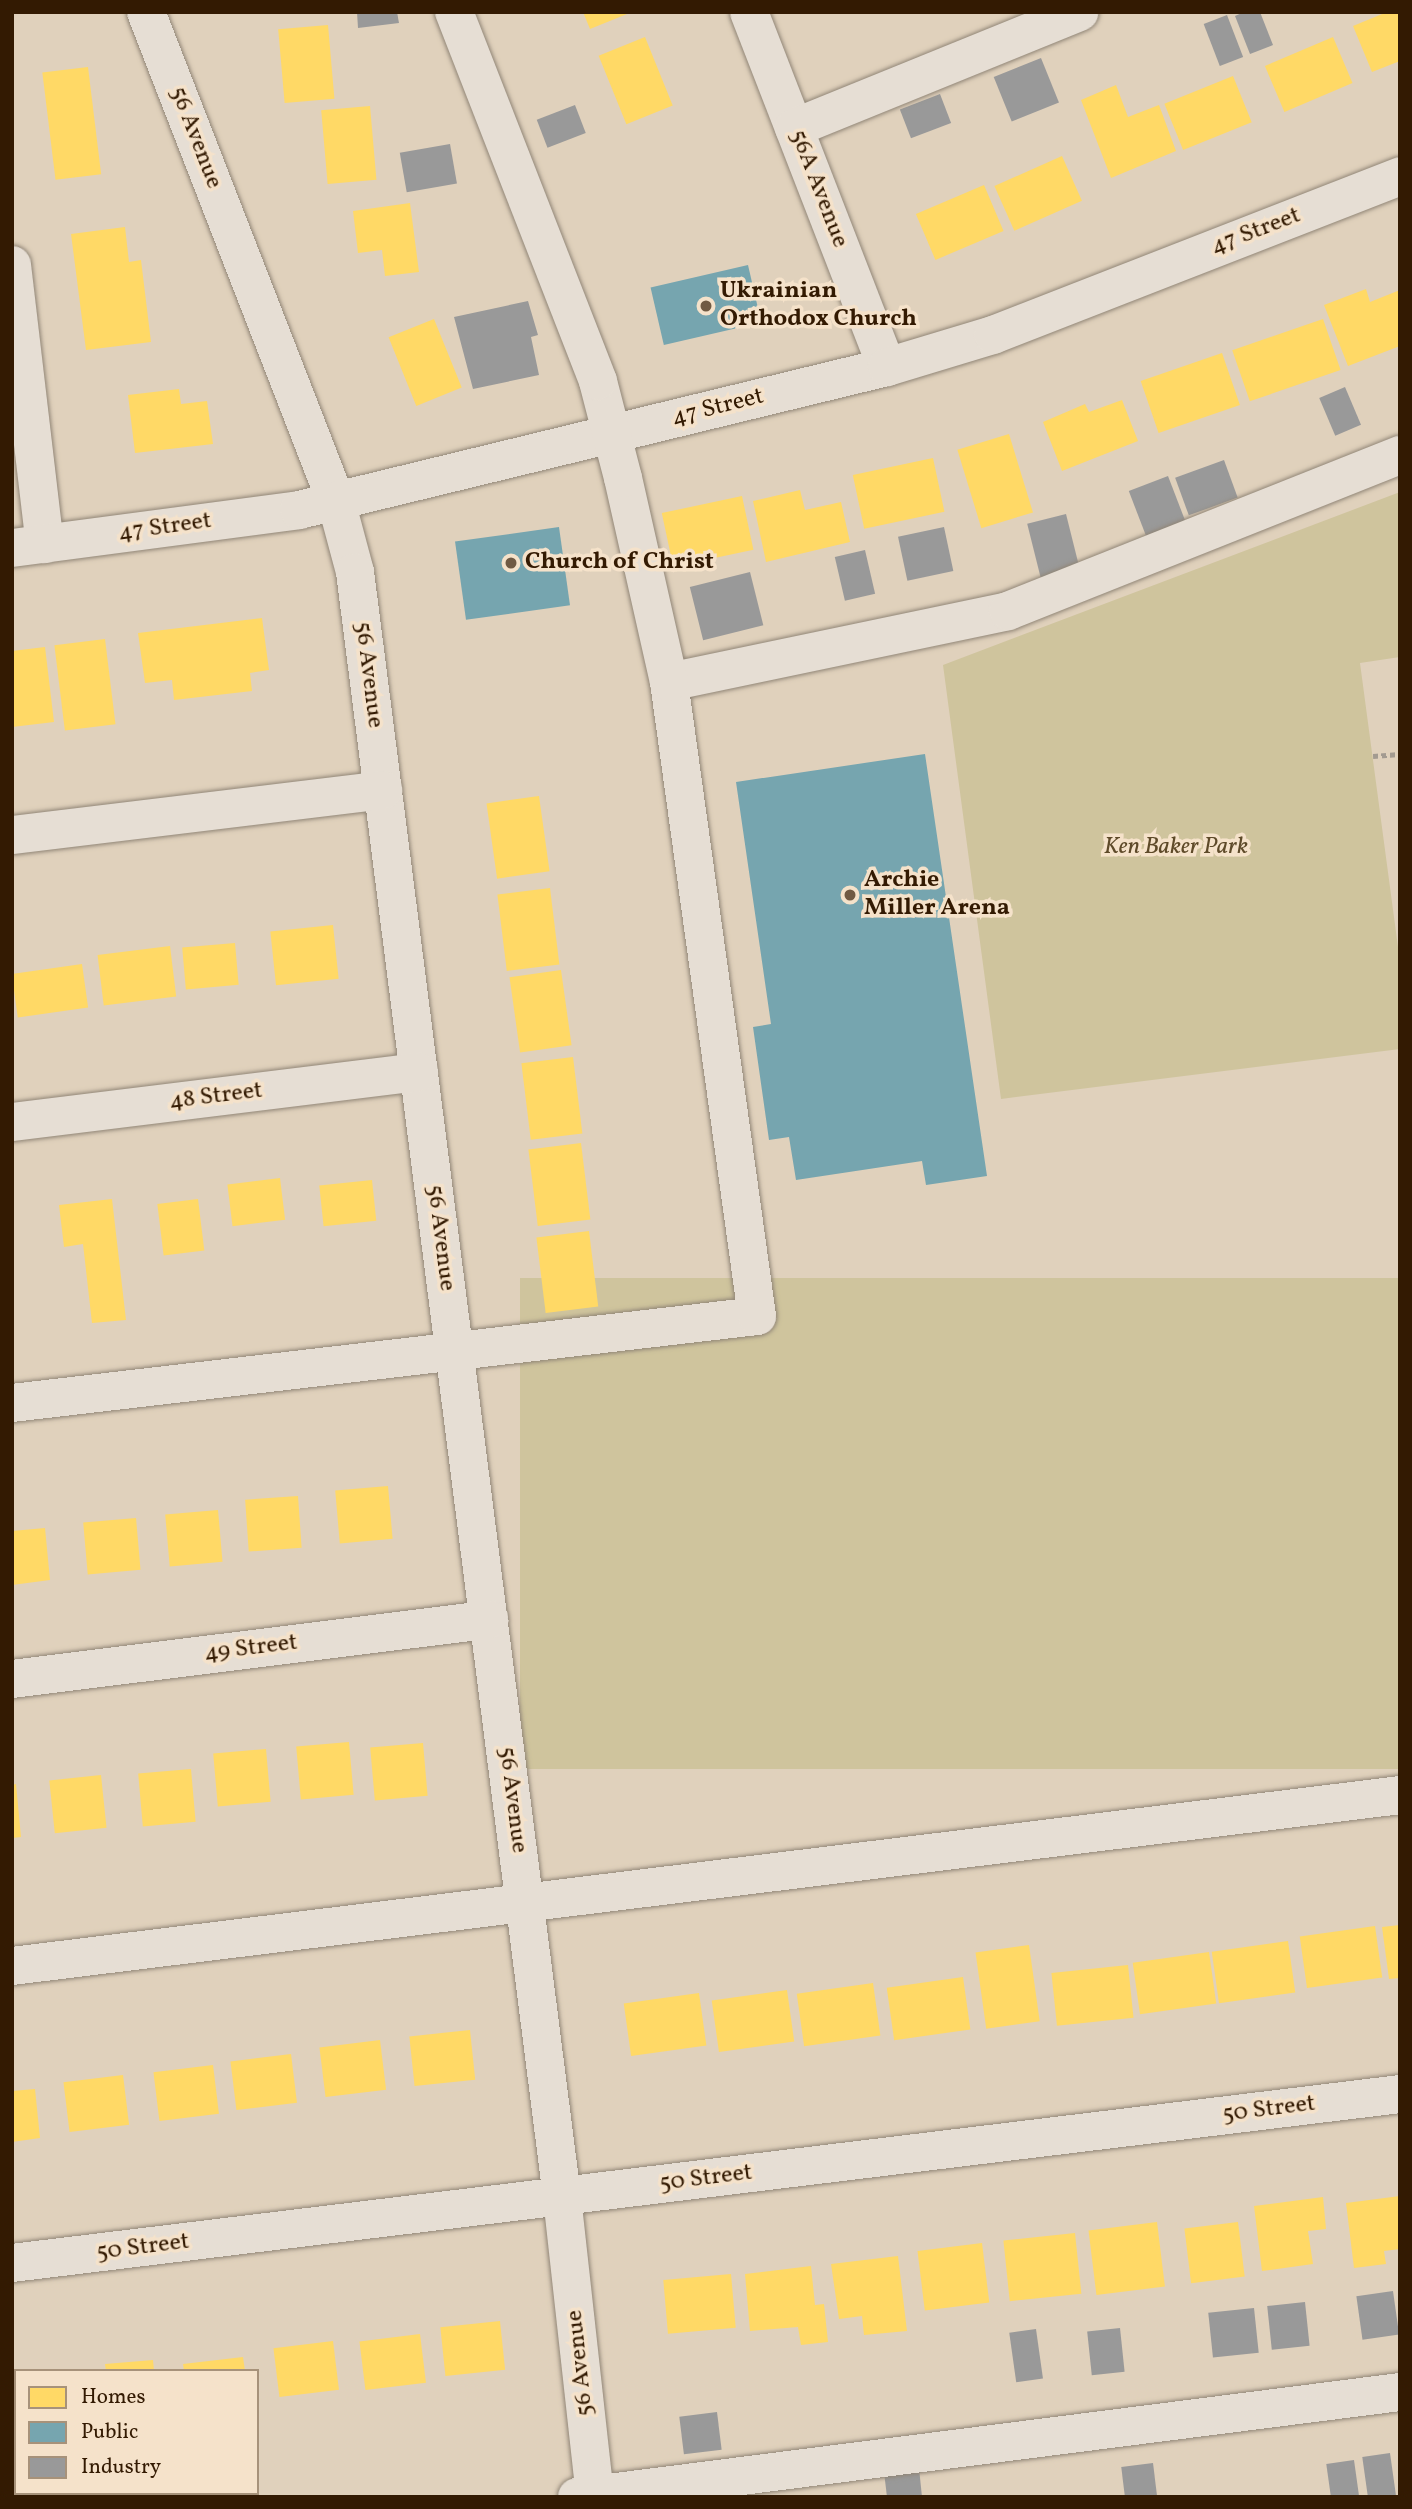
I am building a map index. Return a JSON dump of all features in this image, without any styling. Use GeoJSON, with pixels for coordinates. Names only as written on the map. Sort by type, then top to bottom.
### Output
{"type":"FeatureCollection","features":[{"type":"Feature","properties":{"kind":"street","name":"56 Avenue"},"geometry":{"type":"LineString","coordinates":[[146,12],[336,501],[355,572],[562,2197],[589,2496]]}},
{"type":"Feature","properties":{"kind":"street"},"geometry":{"type":"LineString","coordinates":[[12,1403],[757,1316],[669,682],[613,433],[598,381],[454,12]]}},
{"type":"Feature","properties":{"kind":"street","name":"56A Avenue"},"geometry":{"type":"LineString","coordinates":[[749,12],[887,367]]}},
{"type":"Feature","properties":{"kind":"street"},"geometry":{"type":"LineString","coordinates":[[794,128],[1079,12]]}},
{"type":"Feature","properties":{"kind":"street","name":"47 Street"},"geometry":{"type":"LineString","coordinates":[[29,546],[336,501],[887,367],[993,335],[1400,176]]}},
{"type":"Feature","properties":{"kind":"street"},"geometry":{"type":"LineString","coordinates":[[12,267],[29,546]]}},
{"type":"Feature","properties":{"kind":"street"},"geometry":{"type":"LineString","coordinates":[[669,682],[1008,611],[1400,455]]}},
{"type":"Feature","properties":{"kind":"street"},"geometry":{"type":"LineString","coordinates":[[12,835],[383,790]]}},
{"type":"Feature","properties":{"kind":"street","name":"48 Street"},"geometry":{"type":"LineString","coordinates":[[12,1122],[419,1072]]}},
{"type":"Feature","properties":{"kind":"street","name":"49 Street"},"geometry":{"type":"LineString","coordinates":[[12,1679],[489,1620]]}},
{"type":"Feature","properties":{"kind":"street"},"geometry":{"type":"LineString","coordinates":[[12,1966],[1400,1796]]}},
{"type":"Feature","properties":{"kind":"street","name":"50 Street"},"geometry":{"type":"LineString","coordinates":[[12,2263],[1400,2094]]}},
{"type":"Feature","properties":{"kind":"street"},"geometry":{"type":"LineString","coordinates":[[589,2496],[1400,2392]]}},
{"type":"Feature","properties":{"kind":"path"},"geometry":{"type":"LineString","coordinates":[[1373,756],[1400,754]]}},
{"type":"Feature","properties":{"kind":"green space","name":"Ken Baker Park"},"geometry":{"type":"Polygon","coordinates":[[[1400,492],[1400,657],[1360,663],[1400,962],[1400,1049],[1001,1099],[943,665],[1400,492]]]}},
{"type":"Feature","properties":{"kind":"green space"},"geometry":{"type":"Polygon","coordinates":[[[520,1278],[1400,1278],[1400,1769],[520,1769],[520,1278]]]}},
{"type":"Feature","properties":{"kind":"building: Homes"},"geometry":{"type":"Polygon","coordinates":[[[583,12],[632,12],[590,29],[583,12]]]}},
{"type":"Feature","properties":{"kind":"building: Homes"},"geometry":{"type":"Polygon","coordinates":[[[1387,12],[1400,12],[1400,61],[1372,72],[1353,26],[1387,12]]]}},
{"type":"Feature","properties":{"kind":"building: Homes"},"geometry":{"type":"Polygon","coordinates":[[[328,25],[334,99],[285,103],[278,29],[328,25]]]}},
{"type":"Feature","properties":{"kind":"building: Homes"},"geometry":{"type":"Polygon","coordinates":[[[645,37],[673,106],[626,124],[599,56],[645,37]]]}},
{"type":"Feature","properties":{"kind":"building: Homes"},"geometry":{"type":"Polygon","coordinates":[[[1333,37],[1353,83],[1284,112],[1265,66],[1333,37]]]}},
{"type":"Feature","properties":{"kind":"building: Homes"},"geometry":{"type":"Polygon","coordinates":[[[88,67],[101,174],[56,180],[42,73],[88,67]]]}},
{"type":"Feature","properties":{"kind":"building: Homes"},"geometry":{"type":"Polygon","coordinates":[[[1233,76],[1252,122],[1183,150],[1164,104],[1233,76]]]}},
{"type":"Feature","properties":{"kind":"building: Homes"},"geometry":{"type":"Polygon","coordinates":[[[1116,85],[1128,117],[1159,105],[1176,151],[1111,178],[1081,100],[1116,85]]]}},
{"type":"Feature","properties":{"kind":"building: Homes"},"geometry":{"type":"Polygon","coordinates":[[[370,106],[376,180],[328,184],[321,110],[370,106]]]}},
{"type":"Feature","properties":{"kind":"building: Homes"},"geometry":{"type":"Polygon","coordinates":[[[1062,156],[1082,201],[1014,231],[994,186],[1062,156]]]}},
{"type":"Feature","properties":{"kind":"building: Homes"},"geometry":{"type":"Polygon","coordinates":[[[984,185],[1004,231],[935,260],[916,214],[984,185]]]}},
{"type":"Feature","properties":{"kind":"building: Homes"},"geometry":{"type":"Polygon","coordinates":[[[410,203],[419,272],[385,276],[382,250],[358,253],[353,211],[410,203]]]}},
{"type":"Feature","properties":{"kind":"building: Homes"},"geometry":{"type":"Polygon","coordinates":[[[125,227],[129,262],[141,260],[151,342],[86,350],[71,234],[125,227]]]}},
{"type":"Feature","properties":{"kind":"building: Homes"},"geometry":{"type":"Polygon","coordinates":[[[1366,289],[1370,302],[1400,290],[1400,346],[1348,366],[1324,305],[1366,289]]]}},
{"type":"Feature","properties":{"kind":"building: Homes"},"geometry":{"type":"Polygon","coordinates":[[[434,319],[462,388],[416,406],[389,337],[434,319]]]}},
{"type":"Feature","properties":{"kind":"building: Homes"},"geometry":{"type":"Polygon","coordinates":[[[1323,319],[1341,370],[1250,401],[1232,350],[1323,319]]]}},
{"type":"Feature","properties":{"kind":"building: Homes"},"geometry":{"type":"Polygon","coordinates":[[[1222,353],[1240,405],[1159,433],[1141,381],[1222,353]]]}},
{"type":"Feature","properties":{"kind":"building: Homes"},"geometry":{"type":"Polygon","coordinates":[[[179,389],[181,404],[207,401],[213,444],[135,453],[128,395],[179,389]]]}},
{"type":"Feature","properties":{"kind":"building: Homes"},"geometry":{"type":"Polygon","coordinates":[[[1122,400],[1138,441],[1062,471],[1043,422],[1085,404],[1089,412],[1122,400]]]}},
{"type":"Feature","properties":{"kind":"building: Homes"},"geometry":{"type":"Polygon","coordinates":[[[1009,434],[1033,512],[981,528],[957,450],[1009,434]]]}},
{"type":"Feature","properties":{"kind":"building: Homes"},"geometry":{"type":"Polygon","coordinates":[[[933,458],[944,512],[864,529],[853,475],[933,458]]]}},
{"type":"Feature","properties":{"kind":"building: Homes"},"geometry":{"type":"Polygon","coordinates":[[[800,490],[805,510],[841,502],[850,542],[766,562],[753,501],[800,490]]]}},
{"type":"Feature","properties":{"kind":"building: Homes"},"geometry":{"type":"Polygon","coordinates":[[[742,496],[753,550],[673,567],[662,513],[742,496]]]}},
{"type":"Feature","properties":{"kind":"building: Homes"},"geometry":{"type":"Polygon","coordinates":[[[262,618],[269,670],[250,673],[252,691],[174,700],[172,680],[145,683],[138,633],[262,618]]]}},
{"type":"Feature","properties":{"kind":"building: Homes"},"geometry":{"type":"Polygon","coordinates":[[[105,639],[115,724],[65,731],[54,645],[105,639]]]}},
{"type":"Feature","properties":{"kind":"building: Homes"},"geometry":{"type":"Polygon","coordinates":[[[45,647],[54,722],[12,727],[12,651],[45,647]]]}},
{"type":"Feature","properties":{"kind":"building: Homes"},"geometry":{"type":"Polygon","coordinates":[[[539,796],[550,871],[497,879],[487,803],[539,796]]]}},
{"type":"Feature","properties":{"kind":"building: Homes"},"geometry":{"type":"Polygon","coordinates":[[[550,888],[559,964],[507,971],[497,894],[550,888]]]}},
{"type":"Feature","properties":{"kind":"building: Homes"},"geometry":{"type":"Polygon","coordinates":[[[333,925],[339,979],[276,985],[270,932],[333,925]]]}},
{"type":"Feature","properties":{"kind":"building: Homes"},"geometry":{"type":"Polygon","coordinates":[[[235,943],[239,985],[186,989],[182,948],[235,943]]]}},
{"type":"Feature","properties":{"kind":"building: Homes"},"geometry":{"type":"Polygon","coordinates":[[[170,946],[176,997],[104,1006],[98,955],[170,946]]]}},
{"type":"Feature","properties":{"kind":"building: Homes"},"geometry":{"type":"Polygon","coordinates":[[[82,964],[88,1008],[18,1017],[12,974],[82,964]]]}},
{"type":"Feature","properties":{"kind":"building: Homes"},"geometry":{"type":"Polygon","coordinates":[[[561,970],[572,1045],[520,1052],[510,977],[561,970]]]}},
{"type":"Feature","properties":{"kind":"building: Homes"},"geometry":{"type":"Polygon","coordinates":[[[573,1057],[582,1133],[531,1140],[521,1063],[573,1057]]]}},
{"type":"Feature","properties":{"kind":"building: Homes"},"geometry":{"type":"Polygon","coordinates":[[[581,1143],[590,1219],[538,1226],[528,1149],[581,1143]]]}},
{"type":"Feature","properties":{"kind":"building: Homes"},"geometry":{"type":"Polygon","coordinates":[[[280,1178],[285,1220],[233,1226],[227,1184],[280,1178]]]}},
{"type":"Feature","properties":{"kind":"building: Homes"},"geometry":{"type":"Polygon","coordinates":[[[372,1180],[376,1221],[324,1226],[319,1186],[372,1180]]]}},
{"type":"Feature","properties":{"kind":"building: Homes"},"geometry":{"type":"Polygon","coordinates":[[[112,1199],[126,1320],[92,1323],[83,1244],[64,1247],[59,1205],[112,1199]]]}},
{"type":"Feature","properties":{"kind":"building: Homes"},"geometry":{"type":"Polygon","coordinates":[[[198,1199],[204,1251],[164,1256],[157,1204],[198,1199]]]}},
{"type":"Feature","properties":{"kind":"building: Homes"},"geometry":{"type":"Polygon","coordinates":[[[589,1231],[598,1306],[546,1313],[536,1237],[589,1231]]]}},
{"type":"Feature","properties":{"kind":"building: Homes"},"geometry":{"type":"Polygon","coordinates":[[[388,1486],[393,1539],[340,1543],[335,1491],[388,1486]]]}},
{"type":"Feature","properties":{"kind":"building: Homes"},"geometry":{"type":"Polygon","coordinates":[[[298,1496],[302,1548],[249,1552],[245,1500],[298,1496]]]}},
{"type":"Feature","properties":{"kind":"building: Homes"},"geometry":{"type":"Polygon","coordinates":[[[218,1510],[223,1562],[170,1566],[165,1515],[218,1510]]]}},
{"type":"Feature","properties":{"kind":"building: Homes"},"geometry":{"type":"Polygon","coordinates":[[[136,1518],[141,1570],[88,1574],[83,1523],[136,1518]]]}},
{"type":"Feature","properties":{"kind":"building: Homes"},"geometry":{"type":"Polygon","coordinates":[[[45,1528],[50,1580],[12,1585],[12,1531],[45,1528]]]}},
{"type":"Feature","properties":{"kind":"building: Homes"},"geometry":{"type":"Polygon","coordinates":[[[349,1742],[354,1795],[301,1799],[296,1747],[349,1742]]]}},
{"type":"Feature","properties":{"kind":"building: Homes"},"geometry":{"type":"Polygon","coordinates":[[[423,1743],[428,1796],[375,1800],[370,1748],[423,1743]]]}},
{"type":"Feature","properties":{"kind":"building: Homes"},"geometry":{"type":"Polygon","coordinates":[[[266,1749],[271,1802],[218,1806],[213,1754],[266,1749]]]}},
{"type":"Feature","properties":{"kind":"building: Homes"},"geometry":{"type":"Polygon","coordinates":[[[191,1769],[196,1822],[143,1826],[138,1774],[191,1769]]]}},
{"type":"Feature","properties":{"kind":"building: Homes"},"geometry":{"type":"Polygon","coordinates":[[[101,1775],[107,1828],[55,1833],[49,1780],[101,1775]]]}},
{"type":"Feature","properties":{"kind":"building: Homes"},"geometry":{"type":"Polygon","coordinates":[[[16,1784],[21,1837],[12,1838],[12,1785],[16,1784]]]}},
{"type":"Feature","properties":{"kind":"building: Homes"},"geometry":{"type":"Polygon","coordinates":[[[1400,1925],[1400,1978],[1389,1979],[1382,1927],[1400,1925]]]}},
{"type":"Feature","properties":{"kind":"building: Homes"},"geometry":{"type":"Polygon","coordinates":[[[1375,1926],[1382,1977],[1307,1988],[1300,1937],[1375,1926]]]}},
{"type":"Feature","properties":{"kind":"building: Homes"},"geometry":{"type":"Polygon","coordinates":[[[1288,1941],[1295,1992],[1219,2003],[1212,1952],[1288,1941]]]}},
{"type":"Feature","properties":{"kind":"building: Homes"},"geometry":{"type":"Polygon","coordinates":[[[1029,1945],[1040,2021],[986,2029],[976,1953],[1029,1945]]]}},
{"type":"Feature","properties":{"kind":"building: Homes"},"geometry":{"type":"Polygon","coordinates":[[[1209,1952],[1216,2003],[1140,2014],[1133,1963],[1209,1952]]]}},
{"type":"Feature","properties":{"kind":"building: Homes"},"geometry":{"type":"Polygon","coordinates":[[[1128,1965],[1134,2018],[1057,2026],[1051,1973],[1128,1965]]]}},
{"type":"Feature","properties":{"kind":"building: Homes"},"geometry":{"type":"Polygon","coordinates":[[[963,1977],[970,2029],[894,2040],[887,1988],[963,1977]]]}},
{"type":"Feature","properties":{"kind":"building: Homes"},"geometry":{"type":"Polygon","coordinates":[[[873,1983],[880,2035],[804,2046],[797,1994],[873,1983]]]}},
{"type":"Feature","properties":{"kind":"building: Homes"},"geometry":{"type":"Polygon","coordinates":[[[787,1990],[794,2041],[719,2052],[712,2001],[787,1990]]]}},
{"type":"Feature","properties":{"kind":"building: Homes"},"geometry":{"type":"Polygon","coordinates":[[[699,1993],[706,2045],[631,2056],[624,2004],[699,1993]]]}},
{"type":"Feature","properties":{"kind":"building: Homes"},"geometry":{"type":"Polygon","coordinates":[[[470,2030],[475,2080],[415,2086],[409,2036],[470,2030]]]}},
{"type":"Feature","properties":{"kind":"building: Homes"},"geometry":{"type":"Polygon","coordinates":[[[380,2040],[386,2090],[326,2097],[319,2047],[380,2040]]]}},
{"type":"Feature","properties":{"kind":"building: Homes"},"geometry":{"type":"Polygon","coordinates":[[[291,2054],[297,2103],[236,2110],[230,2061],[291,2054]]]}},
{"type":"Feature","properties":{"kind":"building: Homes"},"geometry":{"type":"Polygon","coordinates":[[[213,2065],[219,2114],[159,2121],[153,2072],[213,2065]]]}},
{"type":"Feature","properties":{"kind":"building: Homes"},"geometry":{"type":"Polygon","coordinates":[[[123,2075],[129,2125],[70,2132],[63,2082],[123,2075]]]}},
{"type":"Feature","properties":{"kind":"building: Homes"},"geometry":{"type":"Polygon","coordinates":[[[35,2089],[40,2138],[12,2142],[12,2091],[35,2089]]]}},
{"type":"Feature","properties":{"kind":"building: Homes"},"geometry":{"type":"Polygon","coordinates":[[[1400,2196],[1400,2249],[1384,2251],[1386,2264],[1354,2268],[1346,2203],[1400,2196]]]}},
{"type":"Feature","properties":{"kind":"building: Homes"},"geometry":{"type":"Polygon","coordinates":[[[1323,2197],[1326,2229],[1308,2231],[1313,2264],[1262,2271],[1254,2206],[1323,2197]]]}},
{"type":"Feature","properties":{"kind":"building: Homes"},"geometry":{"type":"Polygon","coordinates":[[[1157,2222],[1165,2287],[1096,2295],[1089,2230],[1157,2222]]]}},
{"type":"Feature","properties":{"kind":"building: Homes"},"geometry":{"type":"Polygon","coordinates":[[[1238,2222],[1245,2277],[1191,2283],[1184,2229],[1238,2222]]]}},
{"type":"Feature","properties":{"kind":"building: Homes"},"geometry":{"type":"Polygon","coordinates":[[[1075,2233],[1081,2294],[1010,2301],[1003,2241],[1075,2233]]]}},
{"type":"Feature","properties":{"kind":"building: Homes"},"geometry":{"type":"Polygon","coordinates":[[[982,2243],[989,2303],[925,2310],[917,2251],[982,2243]]]}},
{"type":"Feature","properties":{"kind":"building: Homes"},"geometry":{"type":"Polygon","coordinates":[[[898,2256],[907,2331],[864,2335],[862,2316],[839,2319],[831,2264],[898,2256]]]}},
{"type":"Feature","properties":{"kind":"building: Homes"},"geometry":{"type":"Polygon","coordinates":[[[811,2266],[815,2305],[824,2304],[828,2342],[801,2345],[798,2327],[750,2331],[745,2274],[811,2266]]]}},
{"type":"Feature","properties":{"kind":"building: Homes"},"geometry":{"type":"Polygon","coordinates":[[[731,2274],[736,2328],[668,2334],[663,2280],[731,2274]]]}},
{"type":"Feature","properties":{"kind":"building: Homes"},"geometry":{"type":"Polygon","coordinates":[[[500,2321],[505,2370],[445,2376],[440,2327],[500,2321]]]}},
{"type":"Feature","properties":{"kind":"building: Homes"},"geometry":{"type":"Polygon","coordinates":[[[420,2334],[426,2383],[365,2390],[359,2341],[420,2334]]]}},
{"type":"Feature","properties":{"kind":"building: Homes"},"geometry":{"type":"Polygon","coordinates":[[[333,2341],[339,2390],[279,2397],[273,2348],[333,2341]]]}},
{"type":"Feature","properties":{"kind":"building: Homes"},"geometry":{"type":"Polygon","coordinates":[[[243,2357],[245,2369],[184,2369],[183,2364],[243,2357]]]}},
{"type":"Feature","properties":{"kind":"building: Homes"},"geometry":{"type":"Polygon","coordinates":[[[153,2360],[154,2369],[106,2369],[105,2364],[153,2360]]]}},
{"type":"Feature","properties":{"kind":"building: Public","name":"Ukrainian Orthodox Church"},"geometry":{"type":"Polygon","coordinates":[[[748,265],[761,322],[664,345],[651,287],[748,265]]]}},
{"type":"Feature","properties":{"kind":"building: Public","name":"Church of Christ"},"geometry":{"type":"Polygon","coordinates":[[[559,527],[570,605],[466,620],[455,542],[559,527]]]}},
{"type":"Feature","properties":{"kind":"building: Public"},"geometry":{"type":"Polygon","coordinates":[[[925,754],[987,1176],[926,1185],[922,1161],[796,1180],[789,1137],[769,1140],[753,1027],[771,1024],[736,782],[925,754]]]}},
{"type":"Feature","properties":{"kind":"building: Industry"},"geometry":{"type":"Polygon","coordinates":[[[357,12],[397,12],[399,23],[358,28],[357,12]]]}},
{"type":"Feature","properties":{"kind":"building: Industry"},"geometry":{"type":"Polygon","coordinates":[[[1244,12],[1260,12],[1273,45],[1250,54],[1235,16],[1244,12]]]}},
{"type":"Feature","properties":{"kind":"building: Industry"},"geometry":{"type":"Polygon","coordinates":[[[1227,15],[1243,57],[1220,66],[1204,24],[1227,15]]]}},
{"type":"Feature","properties":{"kind":"building: Industry"},"geometry":{"type":"Polygon","coordinates":[[[1041,58],[1059,103],[1012,122],[994,77],[1041,58]]]}},
{"type":"Feature","properties":{"kind":"building: Industry"},"geometry":{"type":"Polygon","coordinates":[[[940,94],[951,123],[911,138],[900,109],[940,94]]]}},
{"type":"Feature","properties":{"kind":"building: Industry"},"geometry":{"type":"Polygon","coordinates":[[[575,105],[586,133],[547,148],[537,120],[575,105]]]}},
{"type":"Feature","properties":{"kind":"building: Industry"},"geometry":{"type":"Polygon","coordinates":[[[450,144],[457,183],[407,192],[400,153],[450,144]]]}},
{"type":"Feature","properties":{"kind":"building: Industry"},"geometry":{"type":"Polygon","coordinates":[[[528,301],[538,335],[531,337],[539,375],[473,389],[454,317],[528,301]]]}},
{"type":"Feature","properties":{"kind":"building: Industry"},"geometry":{"type":"Polygon","coordinates":[[[1345,387],[1361,425],[1335,436],[1319,398],[1345,387]]]}},
{"type":"Feature","properties":{"kind":"building: Industry"},"geometry":{"type":"Polygon","coordinates":[[[1224,460],[1238,498],[1189,515],[1175,478],[1224,460]]]}},
{"type":"Feature","properties":{"kind":"building: Industry"},"geometry":{"type":"Polygon","coordinates":[[[1168,476],[1185,521],[1146,536],[1129,491],[1168,476]]]}},
{"type":"Feature","properties":{"kind":"building: Industry"},"geometry":{"type":"Polygon","coordinates":[[[1066,514],[1080,569],[1041,579],[1027,524],[1066,514]]]}},
{"type":"Feature","properties":{"kind":"building: Industry"},"geometry":{"type":"Polygon","coordinates":[[[944,527],[953,571],[907,581],[898,537],[944,527]]]}},
{"type":"Feature","properties":{"kind":"building: Industry"},"geometry":{"type":"Polygon","coordinates":[[[865,550],[875,594],[845,601],[835,557],[865,550]]]}},
{"type":"Feature","properties":{"kind":"building: Industry"},"geometry":{"type":"Polygon","coordinates":[[[750,572],[763,625],[703,640],[690,587],[750,572]]]}},
{"type":"Feature","properties":{"kind":"building: Industry"},"geometry":{"type":"Polygon","coordinates":[[[1393,2291],[1399,2335],[1362,2340],[1356,2296],[1393,2291]]]}},
{"type":"Feature","properties":{"kind":"building: Industry"},"geometry":{"type":"Polygon","coordinates":[[[1305,2302],[1310,2346],[1272,2350],[1267,2306],[1305,2302]]]}},
{"type":"Feature","properties":{"kind":"building: Industry"},"geometry":{"type":"Polygon","coordinates":[[[1254,2308],[1259,2353],[1213,2358],[1208,2313],[1254,2308]]]}},
{"type":"Feature","properties":{"kind":"building: Industry"},"geometry":{"type":"Polygon","coordinates":[[[1120,2328],[1125,2372],[1092,2375],[1087,2331],[1120,2328]]]}},
{"type":"Feature","properties":{"kind":"building: Industry"},"geometry":{"type":"Polygon","coordinates":[[[1036,2329],[1043,2379],[1016,2382],[1009,2333],[1036,2329]]]}},
{"type":"Feature","properties":{"kind":"building: Industry"},"geometry":{"type":"Polygon","coordinates":[[[717,2412],[722,2450],[684,2454],[679,2417],[717,2412]]]}},
{"type":"Feature","properties":{"kind":"building: Industry"},"geometry":{"type":"Polygon","coordinates":[[[1390,2453],[1396,2497],[1368,2497],[1362,2457],[1390,2453]]]}},
{"type":"Feature","properties":{"kind":"building: Industry"},"geometry":{"type":"Polygon","coordinates":[[[1354,2460],[1359,2497],[1331,2497],[1326,2464],[1354,2460]]]}},
{"type":"Feature","properties":{"kind":"building: Industry"},"geometry":{"type":"Polygon","coordinates":[[[1153,2463],[1157,2497],[1125,2497],[1121,2467],[1153,2463]]]}},
{"type":"Feature","properties":{"kind":"building: Industry"},"geometry":{"type":"Polygon","coordinates":[[[919,2468],[922,2497],[887,2497],[884,2472],[919,2468]]]}},
{"type":"Feature","properties":{"kind":"place","name":"Ukrainian Orthodox Church"},"geometry":{"type":"Point","coordinates":[706,306]}},
{"type":"Feature","properties":{"kind":"place","name":"Church of Christ"},"geometry":{"type":"Point","coordinates":[511,563]}},
{"type":"Feature","properties":{"kind":"place","name":"Archie Miller Arena"},"geometry":{"type":"Point","coordinates":[850,895]}}]}
